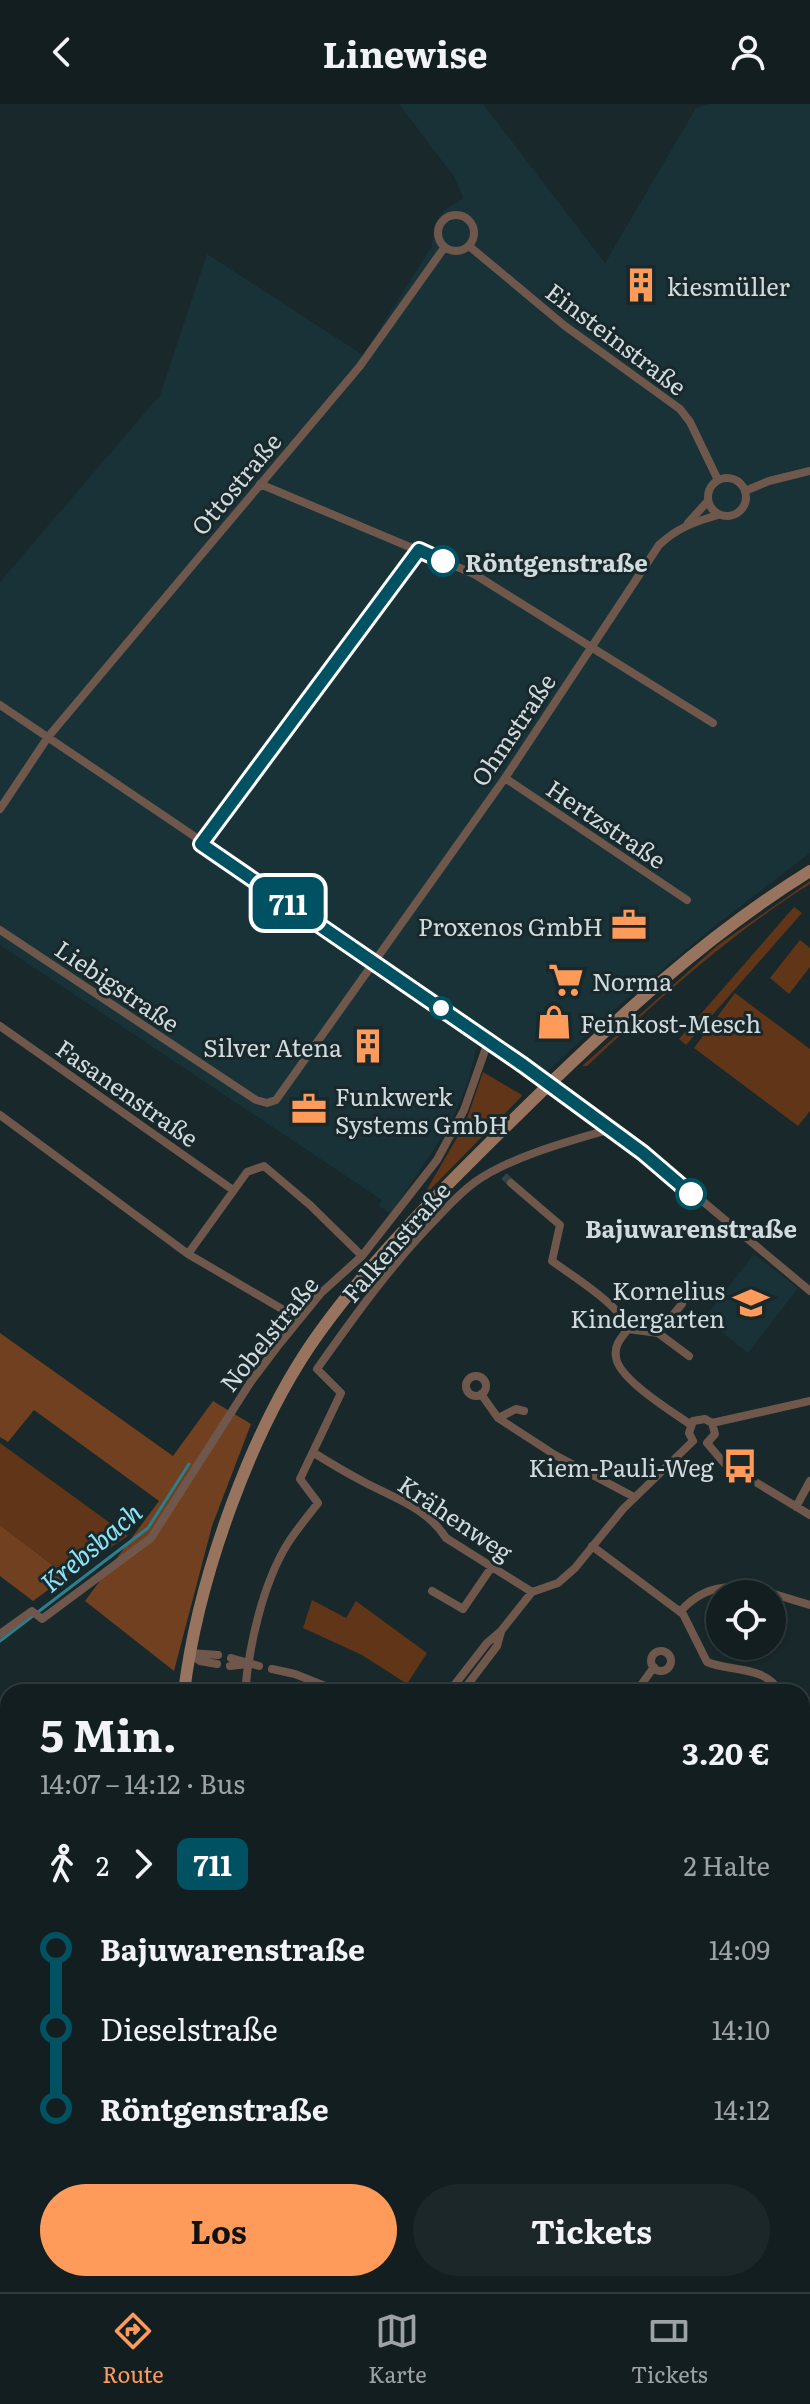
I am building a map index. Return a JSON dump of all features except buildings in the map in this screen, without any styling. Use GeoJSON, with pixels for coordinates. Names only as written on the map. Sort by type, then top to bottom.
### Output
{"type":"FeatureCollection","features":[{"type":"Feature","properties":{"kind":"main road"},"geometry":{"type":"LineString","coordinates":[[185,1684],[189,1653],[207,1583],[232,1505],[273,1410],[319,1334],[369,1270],[421,1212],[616,1020],[718,933],[810,871]]}},
{"type":"Feature","properties":{"kind":"street"},"geometry":{"type":"LineString","coordinates":[[453,215],[465,217],[473,226],[474,238],[469,246],[455,252],[444,248],[437,238],[442,221],[453,215]]}},
{"type":"Feature","properties":{"kind":"street","name":"Einsteinstraße"},"geometry":{"type":"LineString","coordinates":[[469,246],[565,326],[680,409],[690,422],[718,480]]}},
{"type":"Feature","properties":{"kind":"street","name":"Ottostraße"},"geometry":{"type":"LineString","coordinates":[[48,737],[360,366],[444,248]]}},
{"type":"Feature","properties":{"kind":"street"},"geometry":{"type":"LineString","coordinates":[[745,491],[769,481],[810,471]]}},
{"type":"Feature","properties":{"kind":"street"},"geometry":{"type":"LineString","coordinates":[[734,479],[745,491],[746,500],[741,511],[729,517],[718,515],[688,523],[708,501],[712,485],[718,480],[734,479]]}},
{"type":"Feature","properties":{"kind":"street"},"geometry":{"type":"LineString","coordinates":[[260,484],[474,574],[713,723]]}},
{"type":"Feature","properties":{"kind":"street"},"geometry":{"type":"LineString","coordinates":[[708,501],[718,515]]}},
{"type":"Feature","properties":{"kind":"street","name":"Ohmstraße"},"geometry":{"type":"LineString","coordinates":[[374,962],[505,778],[659,545],[688,523]]}},
{"type":"Feature","properties":{"kind":"street"},"geometry":{"type":"LineString","coordinates":[[201,844],[419,550]]}},
{"type":"Feature","properties":{"kind":"street"},"geometry":{"type":"LineString","coordinates":[[0,705],[611,1129],[657,1163],[810,1291]]}},
{"type":"Feature","properties":{"kind":"street"},"geometry":{"type":"LineString","coordinates":[[0,809],[48,737]]}},
{"type":"Feature","properties":{"kind":"street","name":"Hertzstraße"},"geometry":{"type":"LineString","coordinates":[[505,778],[687,900]]}},
{"type":"Feature","properties":{"kind":"street","name":"Liebigstraße"},"geometry":{"type":"LineString","coordinates":[[0,930],[216,1075],[256,1100],[267,1103],[276,1100],[374,962]]}},
{"type":"Feature","properties":{"kind":"street","name":"Fasanenstraße"},"geometry":{"type":"LineString","coordinates":[[0,1026],[233,1190]]}},
{"type":"Feature","properties":{"kind":"street","name":"Nobelstraße"},"geometry":{"type":"LineString","coordinates":[[0,1634],[32,1611],[42,1619],[151,1538],[250,1383],[321,1293],[362,1256],[421,1183],[464,1110],[488,1042]]}},
{"type":"Feature","properties":{"kind":"street"},"geometry":{"type":"LineString","coordinates":[[0,1115],[188,1254],[299,1319]]}},
{"type":"Feature","properties":{"kind":"street","name":"Falkenstraße"},"geometry":{"type":"LineString","coordinates":[[314,1453],[341,1393],[317,1369],[399,1259],[459,1194],[477,1180],[505,1176],[562,1143],[611,1129]]}},
{"type":"Feature","properties":{"kind":"street"},"geometry":{"type":"LineString","coordinates":[[188,1254],[247,1172],[264,1166],[362,1256]]}},
{"type":"Feature","properties":{"kind":"street"},"geometry":{"type":"LineString","coordinates":[[505,1176],[560,1225],[552,1261],[613,1307],[625,1319],[628,1329]]}},
{"type":"Feature","properties":{"kind":"street"},"geometry":{"type":"LineString","coordinates":[[658,1333],[682,1304]]}},
{"type":"Feature","properties":{"kind":"street"},"geometry":{"type":"LineString","coordinates":[[628,1329],[658,1333],[689,1356]]}},
{"type":"Feature","properties":{"kind":"street"},"geometry":{"type":"LineString","coordinates":[[628,1329],[617,1342],[616,1357],[623,1372],[691,1425]]}},
{"type":"Feature","properties":{"kind":"street"},"geometry":{"type":"LineString","coordinates":[[481,1394],[498,1418],[555,1455],[634,1497]]}},
{"type":"Feature","properties":{"kind":"street"},"geometry":{"type":"LineString","coordinates":[[712,1423],[715,1434],[707,1443],[693,1441],[689,1433],[691,1425],[701,1418],[712,1423],[810,1401]]}},
{"type":"Feature","properties":{"kind":"street"},"geometry":{"type":"LineString","coordinates":[[498,1418],[516,1409],[524,1411]]}},
{"type":"Feature","properties":{"kind":"street"},"geometry":{"type":"LineString","coordinates":[[455,1684],[532,1592],[558,1583],[575,1568],[634,1497],[693,1441]]}},
{"type":"Feature","properties":{"kind":"street"},"geometry":{"type":"LineString","coordinates":[[707,1443],[724,1463],[810,1515]]}},
{"type":"Feature","properties":{"kind":"street"},"geometry":{"type":"LineString","coordinates":[[246,1684],[247,1664],[266,1595],[287,1544],[318,1503],[300,1479],[314,1453]]}},
{"type":"Feature","properties":{"kind":"street","name":"Krähenweg"},"geometry":{"type":"LineString","coordinates":[[314,1453],[366,1484],[404,1500],[438,1526],[446,1538],[532,1592]]}},
{"type":"Feature","properties":{"kind":"street"},"geometry":{"type":"LineString","coordinates":[[796,1507],[810,1481]]}},
{"type":"Feature","properties":{"kind":"street"},"geometry":{"type":"LineString","coordinates":[[592,1546],[680,1612],[707,1662],[719,1667],[740,1667],[776,1684]]}},
{"type":"Feature","properties":{"kind":"street"},"geometry":{"type":"LineString","coordinates":[[432,1591],[463,1609],[491,1568]]}},
{"type":"Feature","properties":{"kind":"street"},"geometry":{"type":"LineString","coordinates":[[680,1612],[692,1598],[721,1587],[762,1589],[810,1605]]}},
{"type":"Feature","properties":{"kind":"street"},"geometry":{"type":"LineString","coordinates":[[468,1684],[497,1646],[501,1631]]}},
{"type":"Feature","properties":{"kind":"street"},"geometry":{"type":"LineString","coordinates":[[189,1653],[200,1661],[217,1660]]}},
{"type":"Feature","properties":{"kind":"street"},"geometry":{"type":"LineString","coordinates":[[231,1662],[259,1666]]}},
{"type":"Feature","properties":{"kind":"street"},"geometry":{"type":"LineString","coordinates":[[642,1684],[654,1667]]}},
{"type":"Feature","properties":{"kind":"street"},"geometry":{"type":"LineString","coordinates":[[272,1669],[320,1684]]}},
{"type":"Feature","properties":{"kind":"shaded area"},"geometry":{"type":"Polygon","coordinates":[[[399,104],[483,104],[605,263],[696,108],[709,104],[810,104],[810,853],[711,929],[603,1019],[547,1072],[485,1032],[450,1124],[391,1214],[379,1206],[382,1200],[0,945],[0,582],[160,395],[207,254],[363,355],[432,246],[434,225],[444,211],[463,198],[455,178],[399,104]]]}},
{"type":"Feature","properties":{"kind":"shaded area"},"geometry":{"type":"Polygon","coordinates":[[[810,881],[810,884],[722,947],[587,1066],[582,1066],[718,945],[810,881]]]}},
{"type":"Feature","properties":{"kind":"shaded area"},"geometry":{"type":"Polygon","coordinates":[[[794,907],[802,913],[686,1045],[679,1039],[794,907]]]}},
{"type":"Feature","properties":{"kind":"shaded area"},"geometry":{"type":"Polygon","coordinates":[[[800,940],[810,948],[810,967],[789,994],[770,978],[800,940]]]}},
{"type":"Feature","properties":{"kind":"shaded area"},"geometry":{"type":"Polygon","coordinates":[[[735,993],[810,1049],[810,1111],[798,1126],[694,1048],[735,993]]]}},
{"type":"Feature","properties":{"kind":"shaded area"},"geometry":{"type":"Polygon","coordinates":[[[483,1072],[522,1095],[422,1198],[465,1124],[483,1072]]]}},
{"type":"Feature","properties":{"kind":"shaded area","name":"Kornelius Kindergarten"},"geometry":{"type":"Polygon","coordinates":[[[754,1254],[798,1288],[748,1353],[704,1318],[754,1254]]]}},
{"type":"Feature","properties":{"kind":"shaded area"},"geometry":{"type":"Polygon","coordinates":[[[0,1333],[173,1456],[213,1401],[251,1424],[212,1526],[174,1671],[85,1601],[159,1501],[34,1410],[8,1442],[0,1437],[0,1333]]]}},
{"type":"Feature","properties":{"kind":"shaded area"},"geometry":{"type":"Polygon","coordinates":[[[0,1443],[128,1536],[67,1576],[0,1525],[0,1443]]]}},
{"type":"Feature","properties":{"kind":"shaded area"},"geometry":{"type":"Polygon","coordinates":[[[0,1525],[67,1576],[33,1601],[0,1576],[0,1525]]]}},
{"type":"Feature","properties":{"kind":"shaded area"},"geometry":{"type":"Polygon","coordinates":[[[312,1600],[346,1618],[356,1601],[427,1653],[407,1684],[362,1655],[303,1628],[312,1600]]]}},
{"type":"Feature","properties":{"kind":"waterway","name":"Krebsbach"},"geometry":{"type":"LineString","coordinates":[[0,1641],[148,1528],[189,1464]]}},
{"type":"Feature","properties":{"kind":"tunnel"},"geometry":{"type":"LineString","coordinates":[[504,1176],[511,1183]]}},
{"type":"Feature","properties":{"kind":"bus line","name":"711"},"geometry":{"type":"LineString","coordinates":[[443,561],[419,550],[201,844],[523,1065],[657,1163],[691,1194]]}},
{"type":"Feature","properties":{"kind":"place","name":"kiesmüller"},"geometry":{"type":"Point","coordinates":[641,285]}},
{"type":"Feature","properties":{"kind":"place","name":"Röntgenstraße"},"geometry":{"type":"Point","coordinates":[443,561]}},
{"type":"Feature","properties":{"kind":"place","name":"Proxenos GmbH"},"geometry":{"type":"Point","coordinates":[629,925]}},
{"type":"Feature","properties":{"kind":"place","name":"Norma"},"geometry":{"type":"Point","coordinates":[566,980]}},
{"type":"Feature","properties":{"kind":"place","name":"Feinkost-Mesch"},"geometry":{"type":"Point","coordinates":[554,1022]}},
{"type":"Feature","properties":{"kind":"place","name":"Silver Atena"},"geometry":{"type":"Point","coordinates":[368,1046]}},
{"type":"Feature","properties":{"kind":"place","name":"Funkwerk Systems GmbH"},"geometry":{"type":"Point","coordinates":[309,1109]}},
{"type":"Feature","properties":{"kind":"place","name":"Bajuwarenstraße"},"geometry":{"type":"Point","coordinates":[691,1194]}},
{"type":"Feature","properties":{"kind":"place","name":"Kornelius Kindergarten"},"geometry":{"type":"Point","coordinates":[751,1303]}},
{"type":"Feature","properties":{"kind":"place","name":"Kiem-Pauli-Weg"},"geometry":{"type":"Point","coordinates":[740,1466]}}]}
